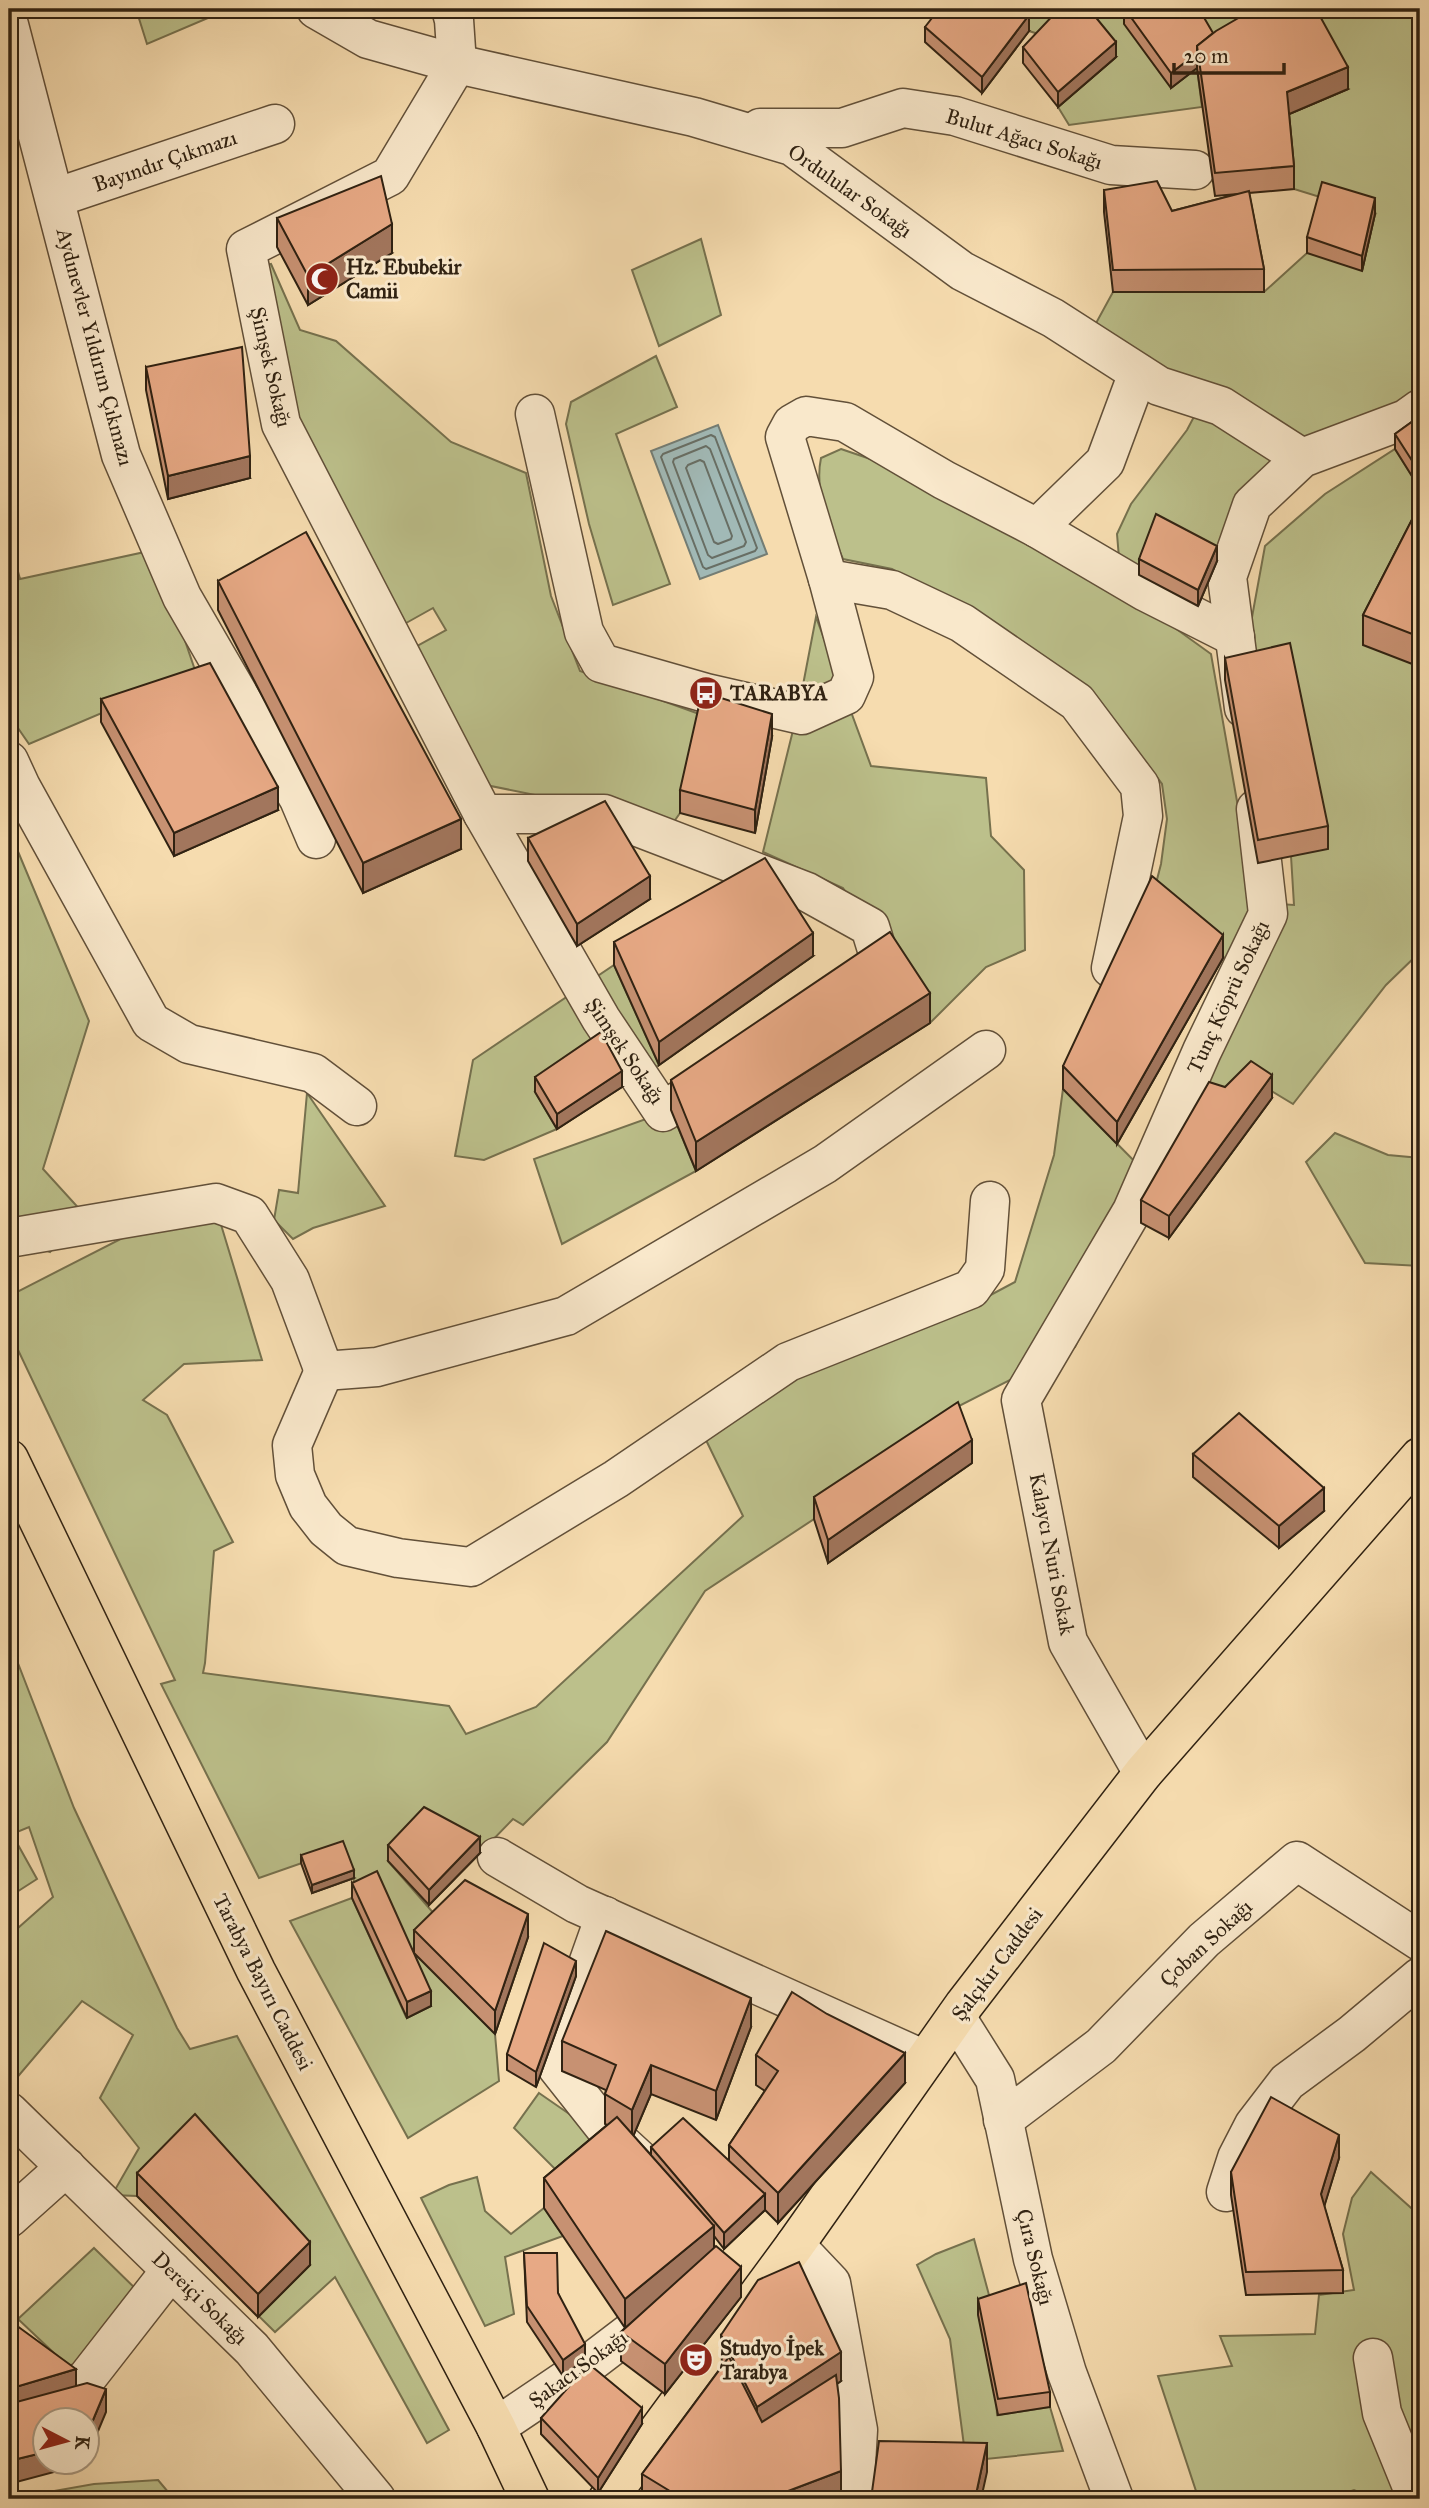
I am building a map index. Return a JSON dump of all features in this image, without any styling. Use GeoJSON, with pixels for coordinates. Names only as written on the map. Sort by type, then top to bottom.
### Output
{"type":"FeatureCollection","features":[{"type":"Feature","properties":{"kind":"main road","name":"Şalçıkır Caddesi"},"geometry":{"type":"LineString","coordinates":[[608,2499],[795,2245],[956,2017],[1143,1773],[1420,1457]]}},
{"type":"Feature","properties":{"kind":"main road","name":"Tarabya Bayırı Caddesi"},"geometry":{"type":"LineString","coordinates":[[9,1459],[244,1947],[496,2427],[530,2499]]}},
{"type":"Feature","properties":{"kind":"street","name":"Ordulular Sokağı"},"geometry":{"type":"LineString","coordinates":[[316,9],[368,39],[457,64],[694,117],[792,146],[962,271],[1052,318],[1158,386],[1221,406],[1302,458]]}},
{"type":"Feature","properties":{"kind":"street"},"geometry":{"type":"LineString","coordinates":[[457,12],[457,64]]}},
{"type":"Feature","properties":{"kind":"street","name":"Aydınevler Yıldırım Çıkmazı"},"geometry":{"type":"LineString","coordinates":[[9,26],[121,455],[182,597],[299,799],[316,839]]}},
{"type":"Feature","properties":{"kind":"street","name":"Şimşek Sokağı"},"geometry":{"type":"LineString","coordinates":[[457,64],[390,176],[246,249],[281,424],[483,814],[601,1019],[663,1112],[743,1057]]}},
{"type":"Feature","properties":{"kind":"street","name":"Bulut Ağacı Sokağı"},"geometry":{"type":"LineString","coordinates":[[729,128],[842,128],[903,108],[954,116],[1111,165],[1195,170]]}},
{"type":"Feature","properties":{"kind":"street","name":"Bayındır Çıkmazı"},"geometry":{"type":"LineString","coordinates":[[55,198],[275,124]]}},
{"type":"Feature","properties":{"kind":"street"},"geometry":{"type":"LineString","coordinates":[[1037,528],[1105,462],[1138,373]]}},
{"type":"Feature","properties":{"kind":"street"},"geometry":{"type":"LineString","coordinates":[[1247,736],[1227,577],[1252,505],[1302,458],[1406,419],[1420,409]]}},
{"type":"Feature","properties":{"kind":"street"},"geometry":{"type":"LineString","coordinates":[[535,414],[584,632],[601,663],[706,693],[802,715],[846,695],[854,677],[828,579],[785,438],[792,424],[806,416],[845,422],[944,480],[1037,528],[1146,593],[1235,637]]}},
{"type":"Feature","properties":{"kind":"street"},"geometry":{"type":"LineString","coordinates":[[828,579],[892,590],[962,623],[1077,702],[1140,786],[1143,816],[1111,968]]}},
{"type":"Feature","properties":{"kind":"street"},"geometry":{"type":"LineString","coordinates":[[9,761],[151,1023],[189,1044],[313,1073],[357,1107]]}},
{"type":"Feature","properties":{"kind":"street","name":"Tunç Köprü Sokağı"},"geometry":{"type":"LineString","coordinates":[[1021,1400],[1132,1211],[1202,1051],[1268,914],[1252,777]]}},
{"type":"Feature","properties":{"kind":"street"},"geometry":{"type":"LineString","coordinates":[[483,814],[604,814],[807,891],[870,927],[881,962],[824,1002]]}},
{"type":"Feature","properties":{"kind":"street"},"geometry":{"type":"LineString","coordinates":[[324,1371],[377,1367],[566,1316],[825,1164],[986,1050]]}},
{"type":"Feature","properties":{"kind":"street"},"geometry":{"type":"LineString","coordinates":[[9,1238],[216,1203],[249,1216],[290,1280],[324,1371],[292,1444],[295,1475],[308,1506],[326,1529],[347,1546],[398,1558],[471,1567],[616,1479],[788,1362],[971,1289],[985,1269],[990,1201]]}},
{"type":"Feature","properties":{"kind":"street","name":"Kalaycı Nuri Sokak"},"geometry":{"type":"LineString","coordinates":[[1021,1400],[1068,1642],[1143,1773]]}},
{"type":"Feature","properties":{"kind":"street"},"geometry":{"type":"LineString","coordinates":[[497,1857],[577,1903],[925,2060]]}},
{"type":"Feature","properties":{"kind":"street","name":"Çoban Sokağı"},"geometry":{"type":"LineString","coordinates":[[1003,2120],[1101,2046],[1204,1940],[1297,1861],[1420,1941]]}},
{"type":"Feature","properties":{"kind":"street"},"geometry":{"type":"LineString","coordinates":[[605,1916],[557,2051],[557,2067],[606,2129],[664,2185]]}},
{"type":"Feature","properties":{"kind":"street"},"geometry":{"type":"LineString","coordinates":[[1226,2192],[1237,2158],[1254,2125],[1287,2082],[1352,2034],[1420,1977]]}},
{"type":"Feature","properties":{"kind":"street","name":"Çıra Sokağı"},"geometry":{"type":"LineString","coordinates":[[956,2017],[995,2080],[1037,2272],[1066,2373],[1114,2499]]}},
{"type":"Feature","properties":{"kind":"street","name":"Dereiçi Sokağı"},"geometry":{"type":"LineString","coordinates":[[9,2112],[252,2349],[376,2499]]}},
{"type":"Feature","properties":{"kind":"street"},"geometry":{"type":"LineString","coordinates":[[9,2218],[66,2167]]}},
{"type":"Feature","properties":{"kind":"street"},"geometry":{"type":"LineString","coordinates":[[795,2245],[831,2283],[858,2430],[855,2499]]}},
{"type":"Feature","properties":{"kind":"street"},"geometry":{"type":"LineString","coordinates":[[733,2269],[752,2302]]}},
{"type":"Feature","properties":{"kind":"street"},"geometry":{"type":"LineString","coordinates":[[9,2418],[29,2414],[86,2379],[171,2270]]}},
{"type":"Feature","properties":{"kind":"street","name":"Şakacı Sokağı"},"geometry":{"type":"LineString","coordinates":[[496,2427],[582,2370],[693,2284]]}},
{"type":"Feature","properties":{"kind":"street"},"geometry":{"type":"LineString","coordinates":[[55,2356],[86,2379]]}},
{"type":"Feature","properties":{"kind":"street"},"geometry":{"type":"LineString","coordinates":[[1373,2358],[1382,2413],[1417,2499]]}},
{"type":"Feature","properties":{"kind":"green space"},"geometry":{"type":"Polygon","coordinates":[[[136,9],[229,9],[147,44],[136,9]]]}},
{"type":"Feature","properties":{"kind":"green space"},"geometry":{"type":"Polygon","coordinates":[[[1000,9],[1073,9],[1048,37],[1029,31],[1000,9]]]}},
{"type":"Feature","properties":{"kind":"green space"},"geometry":{"type":"Polygon","coordinates":[[[1076,9],[1142,9],[1197,68],[1202,107],[1069,125],[1058,107],[1115,58],[1076,9]]]}},
{"type":"Feature","properties":{"kind":"green space"},"geometry":{"type":"Polygon","coordinates":[[[1189,9],[1293,9],[1216,54],[1189,9]]]}},
{"type":"Feature","properties":{"kind":"green space"},"geometry":{"type":"Polygon","coordinates":[[[1303,9],[1420,9],[1420,399],[1302,451],[1089,336],[1113,292],[1264,292],[1307,253],[1375,214],[1294,189],[1287,115],[1348,89],[1303,9]]]}},
{"type":"Feature","properties":{"kind":"green space"},"geometry":{"type":"Polygon","coordinates":[[[701,239],[721,315],[659,346],[632,270],[701,239]]]}},
{"type":"Feature","properties":{"kind":"green space"},"geometry":{"type":"Polygon","coordinates":[[[271,264],[300,330],[336,341],[451,442],[526,473],[551,596],[580,671],[702,715],[680,813],[673,823],[481,784],[410,650],[446,630],[433,608],[399,627],[290,427],[255,268],[271,264]]]}},
{"type":"Feature","properties":{"kind":"green space"},"geometry":{"type":"Polygon","coordinates":[[[656,356],[677,407],[616,434],[670,584],[613,605],[589,524],[566,424],[571,402],[656,356]]]}},
{"type":"Feature","properties":{"kind":"green space"},"geometry":{"type":"Polygon","coordinates":[[[1197,411],[1295,459],[1227,565],[1139,575],[1119,558],[1117,534],[1131,504],[1187,430],[1197,411]]]}},
{"type":"Feature","properties":{"kind":"green space"},"geometry":{"type":"Polygon","coordinates":[[[841,449],[894,467],[1150,610],[1211,654],[1244,841],[1253,912],[1231,963],[1152,899],[1161,864],[1167,819],[1162,784],[1096,696],[1018,643],[892,569],[843,559],[828,522],[821,496],[819,471],[821,458],[841,449]]]}},
{"type":"Feature","properties":{"kind":"green space"},"geometry":{"type":"Polygon","coordinates":[[[1395,449],[1420,489],[1420,952],[1386,985],[1293,1104],[1250,1078],[1226,1104],[1195,1083],[1279,904],[1294,905],[1291,856],[1261,672],[1248,639],[1265,546],[1325,494],[1395,449]]]}},
{"type":"Feature","properties":{"kind":"green space"},"geometry":{"type":"Polygon","coordinates":[[[9,538],[20,579],[154,550],[196,673],[29,744],[9,715],[9,538]]]}},
{"type":"Feature","properties":{"kind":"green space"},"geometry":{"type":"Polygon","coordinates":[[[816,617],[871,766],[986,778],[991,836],[1024,870],[1025,950],[986,967],[930,1023],[843,888],[763,852],[799,706],[816,617]]]}},
{"type":"Feature","properties":{"kind":"green space"},"geometry":{"type":"Polygon","coordinates":[[[9,830],[89,1021],[43,1169],[84,1214],[50,1252],[9,1236],[9,830]]]}},
{"type":"Feature","properties":{"kind":"green space"},"geometry":{"type":"Polygon","coordinates":[[[614,965],[659,1065],[622,1087],[535,1092],[557,1129],[484,1160],[455,1156],[473,1060],[614,965]]]}},
{"type":"Feature","properties":{"kind":"green space"},"geometry":{"type":"Polygon","coordinates":[[[1063,1089],[1153,1180],[1075,1347],[953,1409],[958,1424],[705,1591],[607,1742],[523,1825],[513,1819],[480,1853],[388,1861],[443,1924],[414,1953],[495,2034],[499,2081],[408,2138],[290,1921],[352,1898],[354,1878],[342,1849],[259,1878],[161,1684],[175,1680],[9,1331],[9,1296],[148,1225],[219,1218],[262,1360],[184,1364],[143,1400],[167,1415],[233,1542],[214,1551],[203,1673],[449,1706],[466,1734],[536,1707],[743,1516],[705,1438],[806,1373],[955,1314],[1015,1282],[1054,1155],[1063,1089]],[[353,1898],[406,2017],[430,2006],[353,1898]]]}},
{"type":"Feature","properties":{"kind":"green space"},"geometry":{"type":"Polygon","coordinates":[[[307,1093],[385,1206],[313,1228],[293,1239],[274,1220],[279,1190],[298,1193],[307,1093]]]}},
{"type":"Feature","properties":{"kind":"green space"},"geometry":{"type":"Polygon","coordinates":[[[671,1110],[696,1171],[562,1244],[534,1159],[671,1110]]]}},
{"type":"Feature","properties":{"kind":"green space"},"geometry":{"type":"Polygon","coordinates":[[[1335,1133],[1388,1155],[1420,1158],[1420,1266],[1365,1263],[1306,1162],[1335,1133]]]}},
{"type":"Feature","properties":{"kind":"green space"},"geometry":{"type":"Polygon","coordinates":[[[9,1640],[74,1808],[177,2028],[190,2049],[237,2036],[449,2430],[427,2443],[335,2277],[275,2332],[137,2196],[112,2195],[139,2148],[100,2098],[133,2035],[82,2001],[9,2087],[9,1936],[53,1897],[29,1827],[12,1834],[37,1879],[9,1897],[9,1640]]]}},
{"type":"Feature","properties":{"kind":"green space"},"geometry":{"type":"Polygon","coordinates":[[[539,2093],[617,2147],[571,2185],[514,2128],[539,2093]]]}},
{"type":"Feature","properties":{"kind":"green space"},"geometry":{"type":"Polygon","coordinates":[[[1371,2172],[1420,2216],[1420,2499],[1375,2499],[1354,2490],[1327,2499],[1198,2497],[1158,2376],[1232,2366],[1220,2336],[1315,2334],[1319,2295],[1354,2290],[1343,2234],[1352,2198],[1371,2172]]]}},
{"type":"Feature","properties":{"kind":"green space"},"geometry":{"type":"Polygon","coordinates":[[[477,2177],[485,2211],[511,2234],[544,2208],[563,2236],[505,2257],[514,2314],[485,2326],[421,2198],[449,2185],[477,2177]]]}},
{"type":"Feature","properties":{"kind":"green space"},"geometry":{"type":"Polygon","coordinates":[[[974,2239],[993,2310],[997,2415],[1050,2407],[1063,2451],[966,2461],[950,2339],[917,2265],[936,2254],[974,2239]]]}},
{"type":"Feature","properties":{"kind":"green space"},"geometry":{"type":"Polygon","coordinates":[[[94,2248],[145,2298],[73,2371],[18,2319],[94,2248]]]}},
{"type":"Feature","properties":{"kind":"green space"},"geometry":{"type":"Polygon","coordinates":[[[158,2480],[174,2499],[9,2499],[94,2484],[158,2480]]]}},
{"type":"Feature","properties":{"kind":"water"},"geometry":{"type":"Polygon","coordinates":[[[718,425],[767,554],[700,579],[651,451],[718,425]]]}},
{"type":"Feature","properties":{"kind":"building"},"geometry":{"type":"Polygon","coordinates":[[[939,9],[1021,9],[1029,15],[982,77],[925,27],[939,9]]]}},
{"type":"Feature","properties":{"kind":"building"},"geometry":{"type":"Polygon","coordinates":[[[1059,9],[1089,9],[1116,42],[1058,92],[1023,47],[1059,9]]]}},
{"type":"Feature","properties":{"kind":"building"},"geometry":{"type":"Polygon","coordinates":[[[1125,9],[1199,9],[1213,33],[1197,46],[1197,53],[1171,73],[1125,9]]]}},
{"type":"Feature","properties":{"kind":"building"},"geometry":{"type":"Polygon","coordinates":[[[1254,9],[1316,9],[1348,67],[1287,92],[1294,166],[1215,173],[1197,46],[1216,31],[1254,9]]]}},
{"type":"Feature","properties":{"kind":"building"},"geometry":{"type":"Polygon","coordinates":[[[381,176],[392,224],[308,276],[277,218],[381,176]]]}},
{"type":"Feature","properties":{"kind":"building"},"geometry":{"type":"Polygon","coordinates":[[[1157,181],[1172,211],[1249,191],[1264,269],[1113,270],[1104,190],[1157,181]]]}},
{"type":"Feature","properties":{"kind":"building"},"geometry":{"type":"Polygon","coordinates":[[[1322,182],[1375,198],[1362,256],[1307,237],[1322,182]]]}},
{"type":"Feature","properties":{"kind":"building"},"geometry":{"type":"Polygon","coordinates":[[[242,347],[250,456],[168,476],[146,367],[242,347]]]}},
{"type":"Feature","properties":{"kind":"building"},"geometry":{"type":"Polygon","coordinates":[[[1420,416],[1420,473],[1395,434],[1420,416]]]}},
{"type":"Feature","properties":{"kind":"building"},"geometry":{"type":"Polygon","coordinates":[[[1420,504],[1420,637],[1363,615],[1420,504]]]}},
{"type":"Feature","properties":{"kind":"building"},"geometry":{"type":"Polygon","coordinates":[[[1156,514],[1217,546],[1198,590],[1139,559],[1156,514]]]}},
{"type":"Feature","properties":{"kind":"building"},"geometry":{"type":"Polygon","coordinates":[[[306,532],[461,819],[363,863],[218,581],[306,532]]]}},
{"type":"Feature","properties":{"kind":"building"},"geometry":{"type":"Polygon","coordinates":[[[1290,643],[1328,826],[1258,840],[1225,658],[1290,643]]]}},
{"type":"Feature","properties":{"kind":"building"},"geometry":{"type":"Polygon","coordinates":[[[210,663],[278,787],[174,833],[101,699],[210,663]]]}},
{"type":"Feature","properties":{"kind":"building"},"geometry":{"type":"Polygon","coordinates":[[[702,692],[772,714],[755,810],[680,790],[702,692]]]}},
{"type":"Feature","properties":{"kind":"building"},"geometry":{"type":"Polygon","coordinates":[[[605,801],[650,876],[577,924],[528,838],[605,801]]]}},
{"type":"Feature","properties":{"kind":"building"},"geometry":{"type":"Polygon","coordinates":[[[765,858],[813,933],[659,1042],[614,942],[765,858]]]}},
{"type":"Feature","properties":{"kind":"building"},"geometry":{"type":"Polygon","coordinates":[[[1152,876],[1223,935],[1117,1122],[1063,1066],[1152,876]]]}},
{"type":"Feature","properties":{"kind":"building"},"geometry":{"type":"Polygon","coordinates":[[[890,932],[930,993],[696,1142],[671,1080],[890,932]]]}},
{"type":"Feature","properties":{"kind":"building"},"geometry":{"type":"Polygon","coordinates":[[[601,1032],[622,1071],[557,1114],[535,1077],[601,1032]]]}},
{"type":"Feature","properties":{"kind":"building"},"geometry":{"type":"Polygon","coordinates":[[[1251,1061],[1272,1075],[1169,1216],[1141,1200],[1209,1082],[1225,1087],[1251,1061]]]}},
{"type":"Feature","properties":{"kind":"building"},"geometry":{"type":"Polygon","coordinates":[[[958,1402],[972,1440],[828,1540],[814,1497],[958,1402]]]}},
{"type":"Feature","properties":{"kind":"building"},"geometry":{"type":"Polygon","coordinates":[[[1239,1413],[1324,1488],[1279,1526],[1193,1454],[1239,1413]]]}},
{"type":"Feature","properties":{"kind":"building"},"geometry":{"type":"Polygon","coordinates":[[[424,1807],[480,1837],[429,1890],[388,1845],[424,1807]]]}},
{"type":"Feature","properties":{"kind":"building"},"geometry":{"type":"Polygon","coordinates":[[[343,1841],[354,1870],[312,1885],[301,1855],[343,1841]]]}},
{"type":"Feature","properties":{"kind":"building"},"geometry":{"type":"Polygon","coordinates":[[[377,1871],[431,1991],[407,2002],[352,1883],[377,1871]]]}},
{"type":"Feature","properties":{"kind":"building"},"geometry":{"type":"Polygon","coordinates":[[[465,1880],[528,1914],[495,2011],[414,1930],[465,1880]]]}},
{"type":"Feature","properties":{"kind":"building"},"geometry":{"type":"Polygon","coordinates":[[[606,1931],[751,1998],[716,2091],[651,2065],[632,2110],[605,2094],[616,2065],[562,2041],[606,1931]]]}},
{"type":"Feature","properties":{"kind":"building"},"geometry":{"type":"Polygon","coordinates":[[[544,1943],[576,1961],[536,2072],[507,2054],[544,1943]]]}},
{"type":"Feature","properties":{"kind":"building"},"geometry":{"type":"Polygon","coordinates":[[[792,1992],[827,2014],[905,2053],[778,2193],[729,2145],[778,2071],[756,2055],[792,1992]]]}},
{"type":"Feature","properties":{"kind":"building"},"geometry":{"type":"Polygon","coordinates":[[[1271,2097],[1339,2135],[1321,2194],[1343,2270],[1246,2272],[1231,2172],[1271,2097]]]}},
{"type":"Feature","properties":{"kind":"building"},"geometry":{"type":"Polygon","coordinates":[[[195,2114],[310,2242],[258,2294],[137,2173],[195,2114]]]}},
{"type":"Feature","properties":{"kind":"building"},"geometry":{"type":"Polygon","coordinates":[[[617,2117],[714,2226],[625,2299],[544,2178],[617,2117]]]}},
{"type":"Feature","properties":{"kind":"building"},"geometry":{"type":"Polygon","coordinates":[[[683,2118],[765,2194],[724,2233],[651,2147],[683,2118]]]}},
{"type":"Feature","properties":{"kind":"building"},"geometry":{"type":"Polygon","coordinates":[[[716,2246],[741,2267],[665,2364],[621,2332],[716,2246]]]}},
{"type":"Feature","properties":{"kind":"building"},"geometry":{"type":"Polygon","coordinates":[[[524,2253],[557,2253],[558,2293],[585,2344],[563,2360],[527,2306],[524,2253]]]}},
{"type":"Feature","properties":{"kind":"building"},"geometry":{"type":"Polygon","coordinates":[[[799,2262],[841,2352],[757,2407],[721,2335],[758,2280],[799,2262]]]}},
{"type":"Feature","properties":{"kind":"building"},"geometry":{"type":"Polygon","coordinates":[[[1026,2283],[1050,2392],[998,2399],[978,2299],[1026,2283]]]}},
{"type":"Feature","properties":{"kind":"building"},"geometry":{"type":"Polygon","coordinates":[[[9,2320],[76,2369],[9,2389],[9,2320]]]}},
{"type":"Feature","properties":{"kind":"building"},"geometry":{"type":"Polygon","coordinates":[[[729,2357],[762,2422],[836,2375],[841,2471],[767,2499],[683,2499],[642,2474],[729,2357]]]}},
{"type":"Feature","properties":{"kind":"building"},"geometry":{"type":"Polygon","coordinates":[[[589,2364],[642,2408],[598,2478],[541,2418],[589,2364]]]}},
{"type":"Feature","properties":{"kind":"building"},"geometry":{"type":"Polygon","coordinates":[[[87,2383],[106,2389],[99,2406],[32,2406],[32,2455],[9,2461],[9,2404],[87,2383]]]}},
{"type":"Feature","properties":{"kind":"building"},"geometry":{"type":"Polygon","coordinates":[[[879,2441],[987,2443],[975,2499],[871,2499],[879,2441]]]}},
{"type":"Feature","properties":{"kind":"place","name":"Hz. Ebubekir Camii"},"geometry":{"type":"Point","coordinates":[322,279]}},
{"type":"Feature","properties":{"kind":"place","name":"TARABYA"},"geometry":{"type":"Point","coordinates":[706,693]}},
{"type":"Feature","properties":{"kind":"place","name":"Studyo İpek Tarabya"},"geometry":{"type":"Point","coordinates":[696,2360]}}]}
